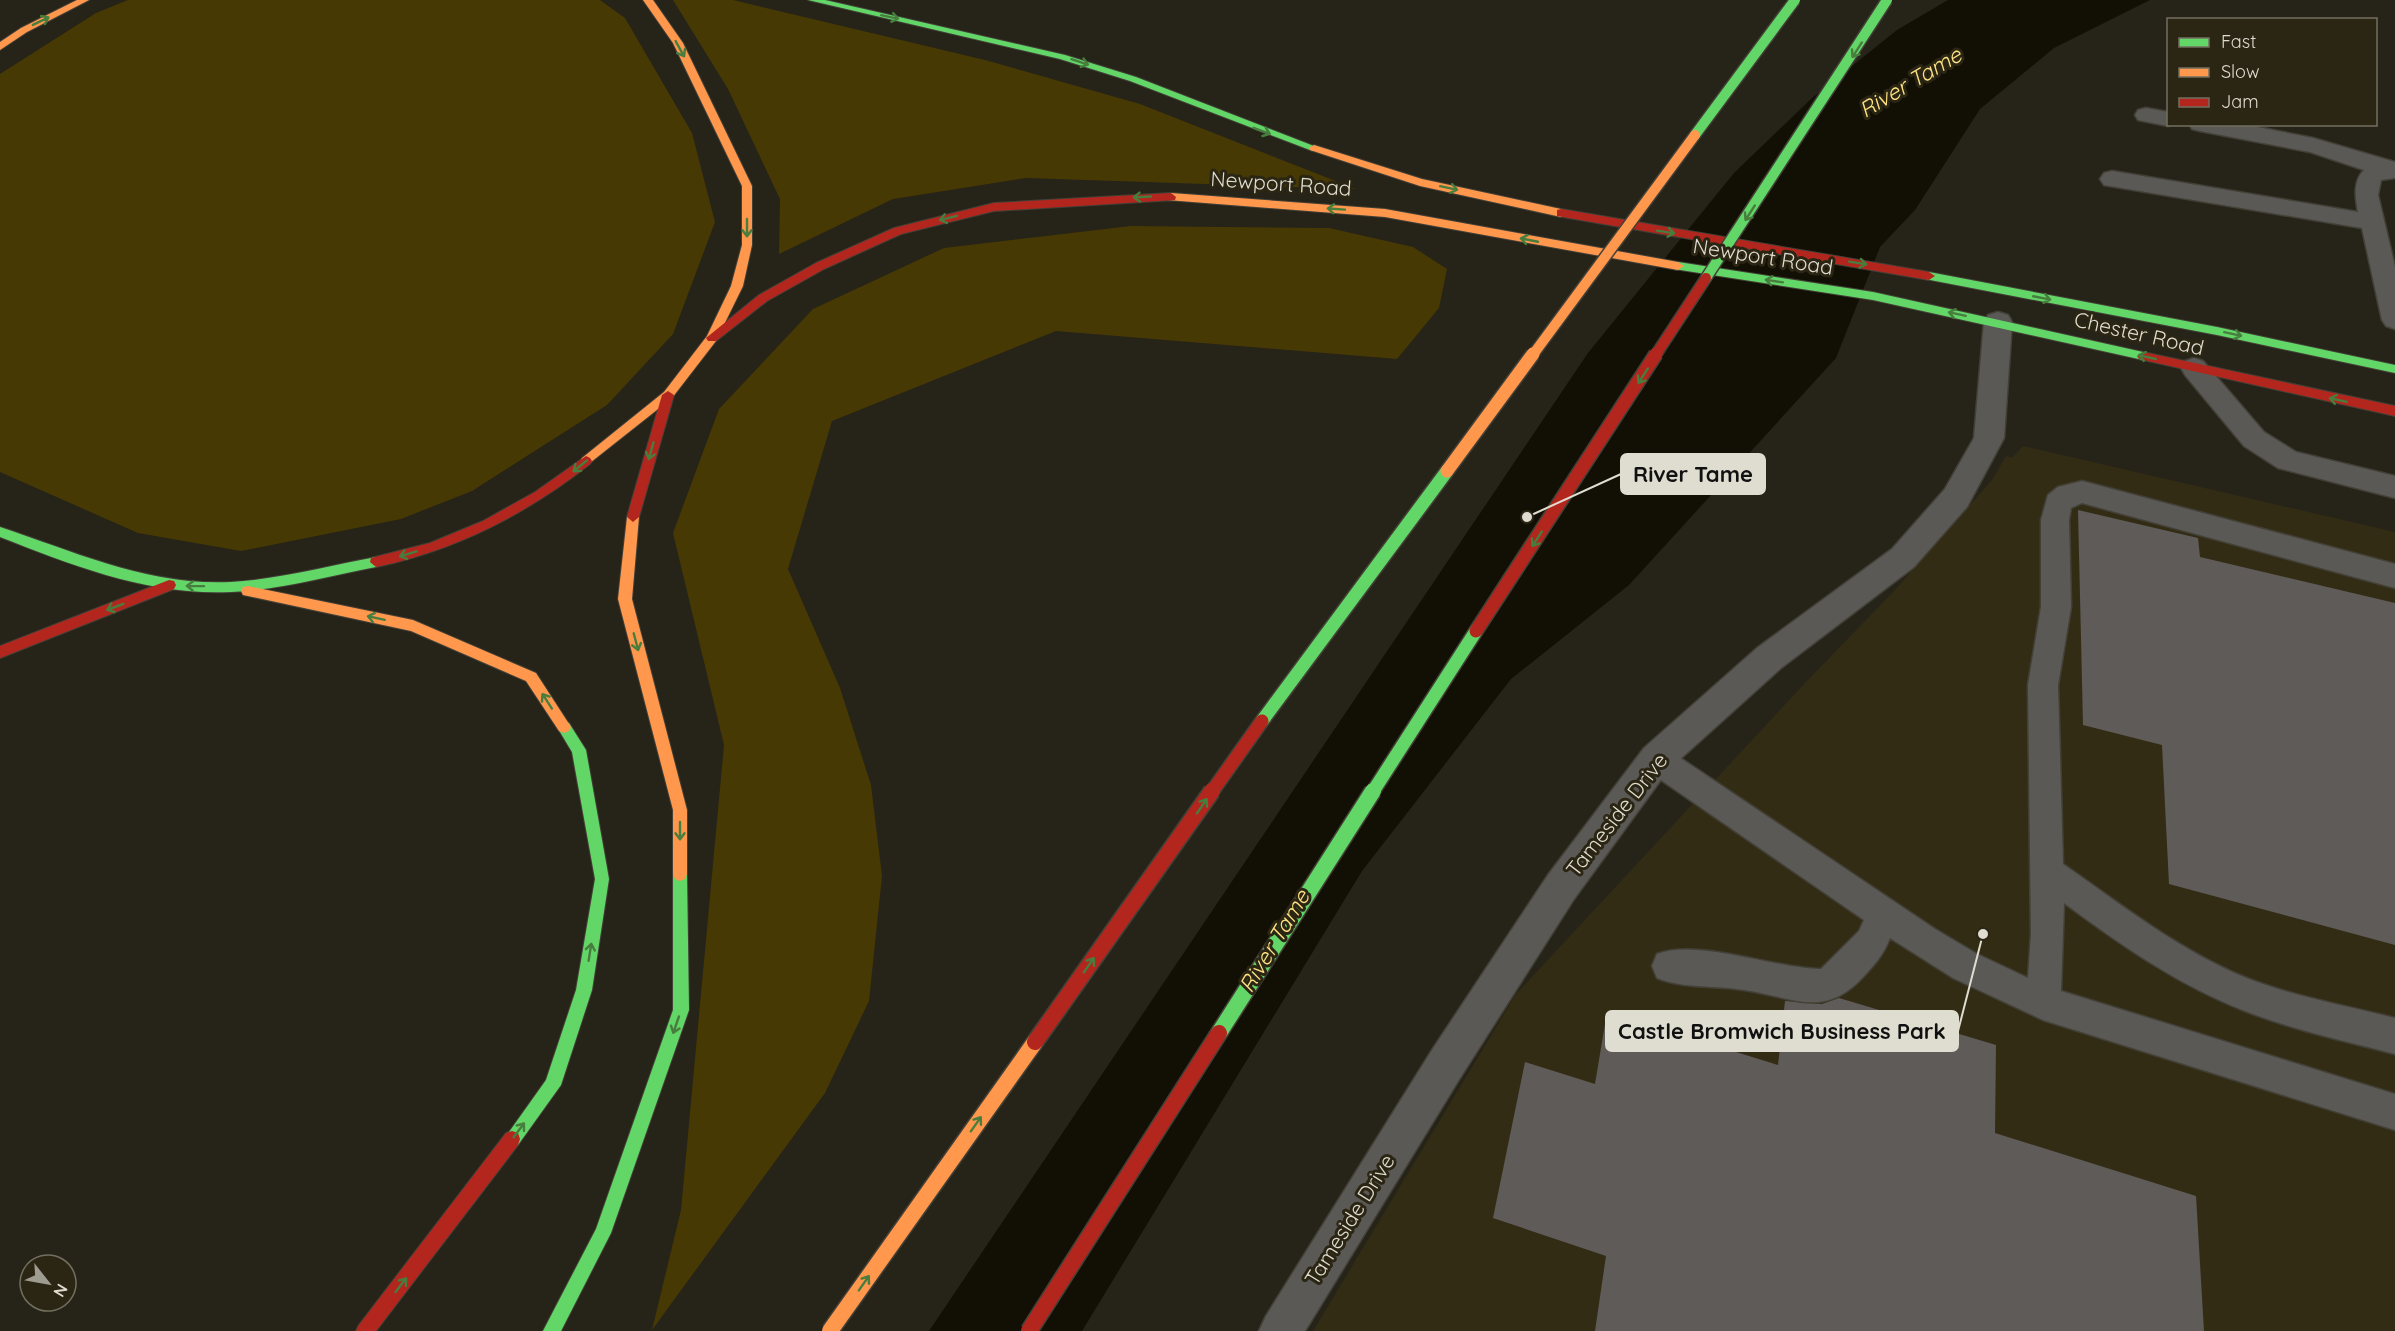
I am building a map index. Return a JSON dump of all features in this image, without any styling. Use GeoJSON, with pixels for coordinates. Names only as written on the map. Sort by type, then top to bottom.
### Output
{"type":"FeatureCollection","features":[{"type":"Feature","properties":{"kind":"highway"},"geometry":{"type":"LineString","coordinates":[[0,47],[24,30],[84,0]]}},
{"type":"Feature","properties":{"kind":"highway"},"geometry":{"type":"LineString","coordinates":[[231,587],[388,560],[452,540],[516,510],[573,472],[668,395],[712,338],[737,286],[747,244],[747,186],[704,91],[678,43],[648,0]]}},
{"type":"Feature","properties":{"kind":"highway","name":"Newport Road"},"geometry":{"type":"LineString","coordinates":[[813,0],[1062,57],[1133,79],[1293,142],[1420,182],[1587,219],[1881,267]]}},
{"type":"Feature","properties":{"kind":"highway"},"geometry":{"type":"LineString","coordinates":[[830,1331],[1269,711],[1795,0]]}},
{"type":"Feature","properties":{"kind":"highway"},"geometry":{"type":"LineString","coordinates":[[1029,1331],[1386,770],[1870,31],[1887,0]]}},
{"type":"Feature","properties":{"kind":"highway","name":"Newport Road"},"geometry":{"type":"LineString","coordinates":[[712,338],[763,298],[829,262],[898,231],[994,207],[1156,196],[1373,212],[1586,250],[1873,296]]}},
{"type":"Feature","properties":{"kind":"highway","name":"Chester Road"},"geometry":{"type":"LineString","coordinates":[[1881,267],[2217,331],[2395,369]]}},
{"type":"Feature","properties":{"kind":"highway","name":"Chester Road"},"geometry":{"type":"LineString","coordinates":[[1873,296],[2395,411]]}},
{"type":"Feature","properties":{"kind":"highway"},"geometry":{"type":"LineString","coordinates":[[552,1331],[603,1233],[681,1010],[680,810],[625,599],[634,509],[668,395]]}},
{"type":"Feature","properties":{"kind":"highway"},"geometry":{"type":"LineString","coordinates":[[0,532],[88,566],[169,585],[231,587],[413,626],[531,677],[579,750],[594,823],[602,879],[584,990],[553,1085],[365,1331]]}},
{"type":"Feature","properties":{"kind":"highway"},"geometry":{"type":"LineString","coordinates":[[0,652],[169,585]]}},
{"type":"Feature","properties":{"kind":"street","name":"Tameside Drive"},"geometry":{"type":"LineString","coordinates":[[1281,1331],[1446,1064],[1561,887],[1656,759],[1769,658],[1904,558],[1956,498],[1989,438],[1998,322]]}},
{"type":"Feature","properties":{"kind":"lane"},"geometry":{"type":"LineString","coordinates":[[2146,115],[2167,119]]}},
{"type":"Feature","properties":{"kind":"lane"},"geometry":{"type":"LineString","coordinates":[[2211,126],[2313,145],[2390,170]]}},
{"type":"Feature","properties":{"kind":"lane"},"geometry":{"type":"LineString","coordinates":[[2390,170],[2370,176],[2366,195],[2395,320]]}},
{"type":"Feature","properties":{"kind":"lane"},"geometry":{"type":"LineString","coordinates":[[2112,179],[2372,222]]}},
{"type":"Feature","properties":{"kind":"lane"},"geometry":{"type":"LineString","coordinates":[[2194,368],[2254,440],[2288,461],[2395,487]]}},
{"type":"Feature","properties":{"kind":"lane"},"geometry":{"type":"LineString","coordinates":[[2043,1003],[2048,934],[2043,685],[2056,607],[2055,520],[2058,503],[2068,495],[2082,492],[2395,576]]}},
{"type":"Feature","properties":{"kind":"lane"},"geometry":{"type":"LineString","coordinates":[[1656,759],[1923,942],[1965,966],[2043,1003],[2395,1112]]}},
{"type":"Feature","properties":{"kind":"lane"},"geometry":{"type":"LineString","coordinates":[[2045,870],[2156,947],[2199,973],[2247,995],[2395,1036]]}},
{"type":"Feature","properties":{"kind":"lane"},"geometry":{"type":"LineString","coordinates":[[1669,966],[1744,973],[1807,986],[1821,986],[1837,980],[1872,942],[1883,913]]}},
{"type":"Feature","properties":{"kind":"shaded area"},"geometry":{"type":"Polygon","coordinates":[[[128,0],[600,0],[625,18],[692,133],[715,222],[673,334],[607,405],[472,491],[401,519],[241,551],[138,533],[0,472],[0,74],[96,13],[128,0]]]}},
{"type":"Feature","properties":{"kind":"shaded area"},"geometry":{"type":"Polygon","coordinates":[[[673,0],[733,0],[985,60],[1140,104],[1356,189],[1026,178],[893,199],[779,254],[780,199],[728,89],[673,0]]]}},
{"type":"Feature","properties":{"kind":"shaded area"},"geometry":{"type":"Polygon","coordinates":[[[1131,226],[1329,228],[1413,247],[1447,269],[1439,308],[1397,359],[1056,331],[832,421],[788,569],[840,688],[871,785],[882,876],[869,1001],[825,1093],[652,1330],[681,1210],[724,745],[673,533],[719,409],[813,309],[944,248],[1131,226]]]}},
{"type":"Feature","properties":{"kind":"shaded area"},"geometry":{"type":"Polygon","coordinates":[[[2023,446],[2395,532],[2395,1331],[1313,1331],[1516,994],[1805,683],[1894,591],[1992,480],[2006,456],[2012,458],[2023,446]]]}},
{"type":"Feature","properties":{"kind":"water"},"geometry":{"type":"Polygon","coordinates":[[[1948,0],[2150,0],[2054,48],[1980,109],[1915,210],[1880,247],[1836,358],[1629,585],[1511,679],[1362,871],[1082,1331],[929,1331],[1588,353],[1734,173],[1811,99],[1897,30],[1948,0]]]}},
{"type":"Feature","properties":{"kind":"building"},"geometry":{"type":"Polygon","coordinates":[[[2078,510],[2198,538],[2200,557],[2395,603],[2395,945],[2169,884],[2162,745],[2083,725],[2078,510]]]}},
{"type":"Feature","properties":{"kind":"building"},"geometry":{"type":"Polygon","coordinates":[[[1839,998],[1996,1045],[1995,1133],[2196,1196],[2204,1331],[1595,1331],[1606,1256],[1493,1218],[1525,1062],[1595,1084],[1607,1012],[1778,1065],[1785,1001],[1822,1004],[1839,998]]]}},
{"type":"Feature","properties":{"kind":"traffic: fast"},"geometry":{"type":"LineString","coordinates":[[813,0],[1062,57],[1133,79],[1314,148]]}},
{"type":"Feature","properties":{"kind":"traffic: fast"},"geometry":{"type":"LineString","coordinates":[[1695,135],[1795,0]]}},
{"type":"Feature","properties":{"kind":"traffic: fast"},"geometry":{"type":"LineString","coordinates":[[1706,278],[1887,0]]}},
{"type":"Feature","properties":{"kind":"traffic: fast"},"geometry":{"type":"LineString","coordinates":[[1678,266],[1873,296],[2143,356]]}},
{"type":"Feature","properties":{"kind":"traffic: fast"},"geometry":{"type":"LineString","coordinates":[[1929,276],[2217,331],[2395,369]]}},
{"type":"Feature","properties":{"kind":"traffic: fast"},"geometry":{"type":"LineString","coordinates":[[1262,721],[1447,471]]}},
{"type":"Feature","properties":{"kind":"traffic: fast"},"geometry":{"type":"LineString","coordinates":[[0,532],[113,572],[171,584],[201,587],[231,587],[266,583],[376,562]]}},
{"type":"Feature","properties":{"kind":"traffic: fast"},"geometry":{"type":"LineString","coordinates":[[1219,1033],[1476,631]]}},
{"type":"Feature","properties":{"kind":"traffic: fast"},"geometry":{"type":"LineString","coordinates":[[512,1139],[553,1085],[584,990],[602,879],[579,750],[564,727]]}},
{"type":"Feature","properties":{"kind":"traffic: fast"},"geometry":{"type":"LineString","coordinates":[[552,1331],[603,1233],[681,1010],[680,874]]}},
{"type":"Feature","properties":{"kind":"traffic: slow"},"geometry":{"type":"LineString","coordinates":[[0,47],[24,30],[84,0]]}},
{"type":"Feature","properties":{"kind":"traffic: slow"},"geometry":{"type":"LineString","coordinates":[[586,461],[668,395],[712,338],[737,286],[747,245],[747,186],[678,43],[648,0]]}},
{"type":"Feature","properties":{"kind":"traffic: slow"},"geometry":{"type":"LineString","coordinates":[[1447,471],[1695,135]]}},
{"type":"Feature","properties":{"kind":"traffic: slow"},"geometry":{"type":"LineString","coordinates":[[1314,148],[1420,182],[1561,213]]}},
{"type":"Feature","properties":{"kind":"traffic: slow"},"geometry":{"type":"LineString","coordinates":[[1171,197],[1385,213],[1678,266]]}},
{"type":"Feature","properties":{"kind":"traffic: slow"},"geometry":{"type":"LineString","coordinates":[[633,517],[625,599],[680,810],[680,874]]}},
{"type":"Feature","properties":{"kind":"traffic: slow"},"geometry":{"type":"LineString","coordinates":[[248,591],[413,626],[531,677],[564,727]]}},
{"type":"Feature","properties":{"kind":"traffic: slow"},"geometry":{"type":"LineString","coordinates":[[830,1331],[1035,1042]]}},
{"type":"Feature","properties":{"kind":"traffic: jam"},"geometry":{"type":"LineString","coordinates":[[712,338],[763,298],[820,266],[898,231],[994,207],[1171,197]]}},
{"type":"Feature","properties":{"kind":"traffic: jam"},"geometry":{"type":"LineString","coordinates":[[1561,213],[1929,276]]}},
{"type":"Feature","properties":{"kind":"traffic: jam"},"geometry":{"type":"LineString","coordinates":[[1476,631],[1706,278]]}},
{"type":"Feature","properties":{"kind":"traffic: jam"},"geometry":{"type":"LineString","coordinates":[[2143,356],[2395,411]]}},
{"type":"Feature","properties":{"kind":"traffic: jam"},"geometry":{"type":"LineString","coordinates":[[633,517],[668,395]]}},
{"type":"Feature","properties":{"kind":"traffic: jam"},"geometry":{"type":"LineString","coordinates":[[376,562],[433,547],[487,525],[539,495],[586,461]]}},
{"type":"Feature","properties":{"kind":"traffic: jam"},"geometry":{"type":"LineString","coordinates":[[0,652],[169,585]]}},
{"type":"Feature","properties":{"kind":"traffic: jam"},"geometry":{"type":"LineString","coordinates":[[1035,1042],[1262,721]]}},
{"type":"Feature","properties":{"kind":"traffic: jam"},"geometry":{"type":"LineString","coordinates":[[1029,1331],[1219,1033]]}},
{"type":"Feature","properties":{"kind":"traffic: jam"},"geometry":{"type":"LineString","coordinates":[[365,1331],[512,1139]]}},
{"type":"Feature","properties":{"kind":"place","name":"River Tame"},"geometry":{"type":"Point","coordinates":[1527,517]}},
{"type":"Feature","properties":{"kind":"place","name":"Castle Bromwich Business Park"},"geometry":{"type":"Point","coordinates":[1983,934]}}]}
